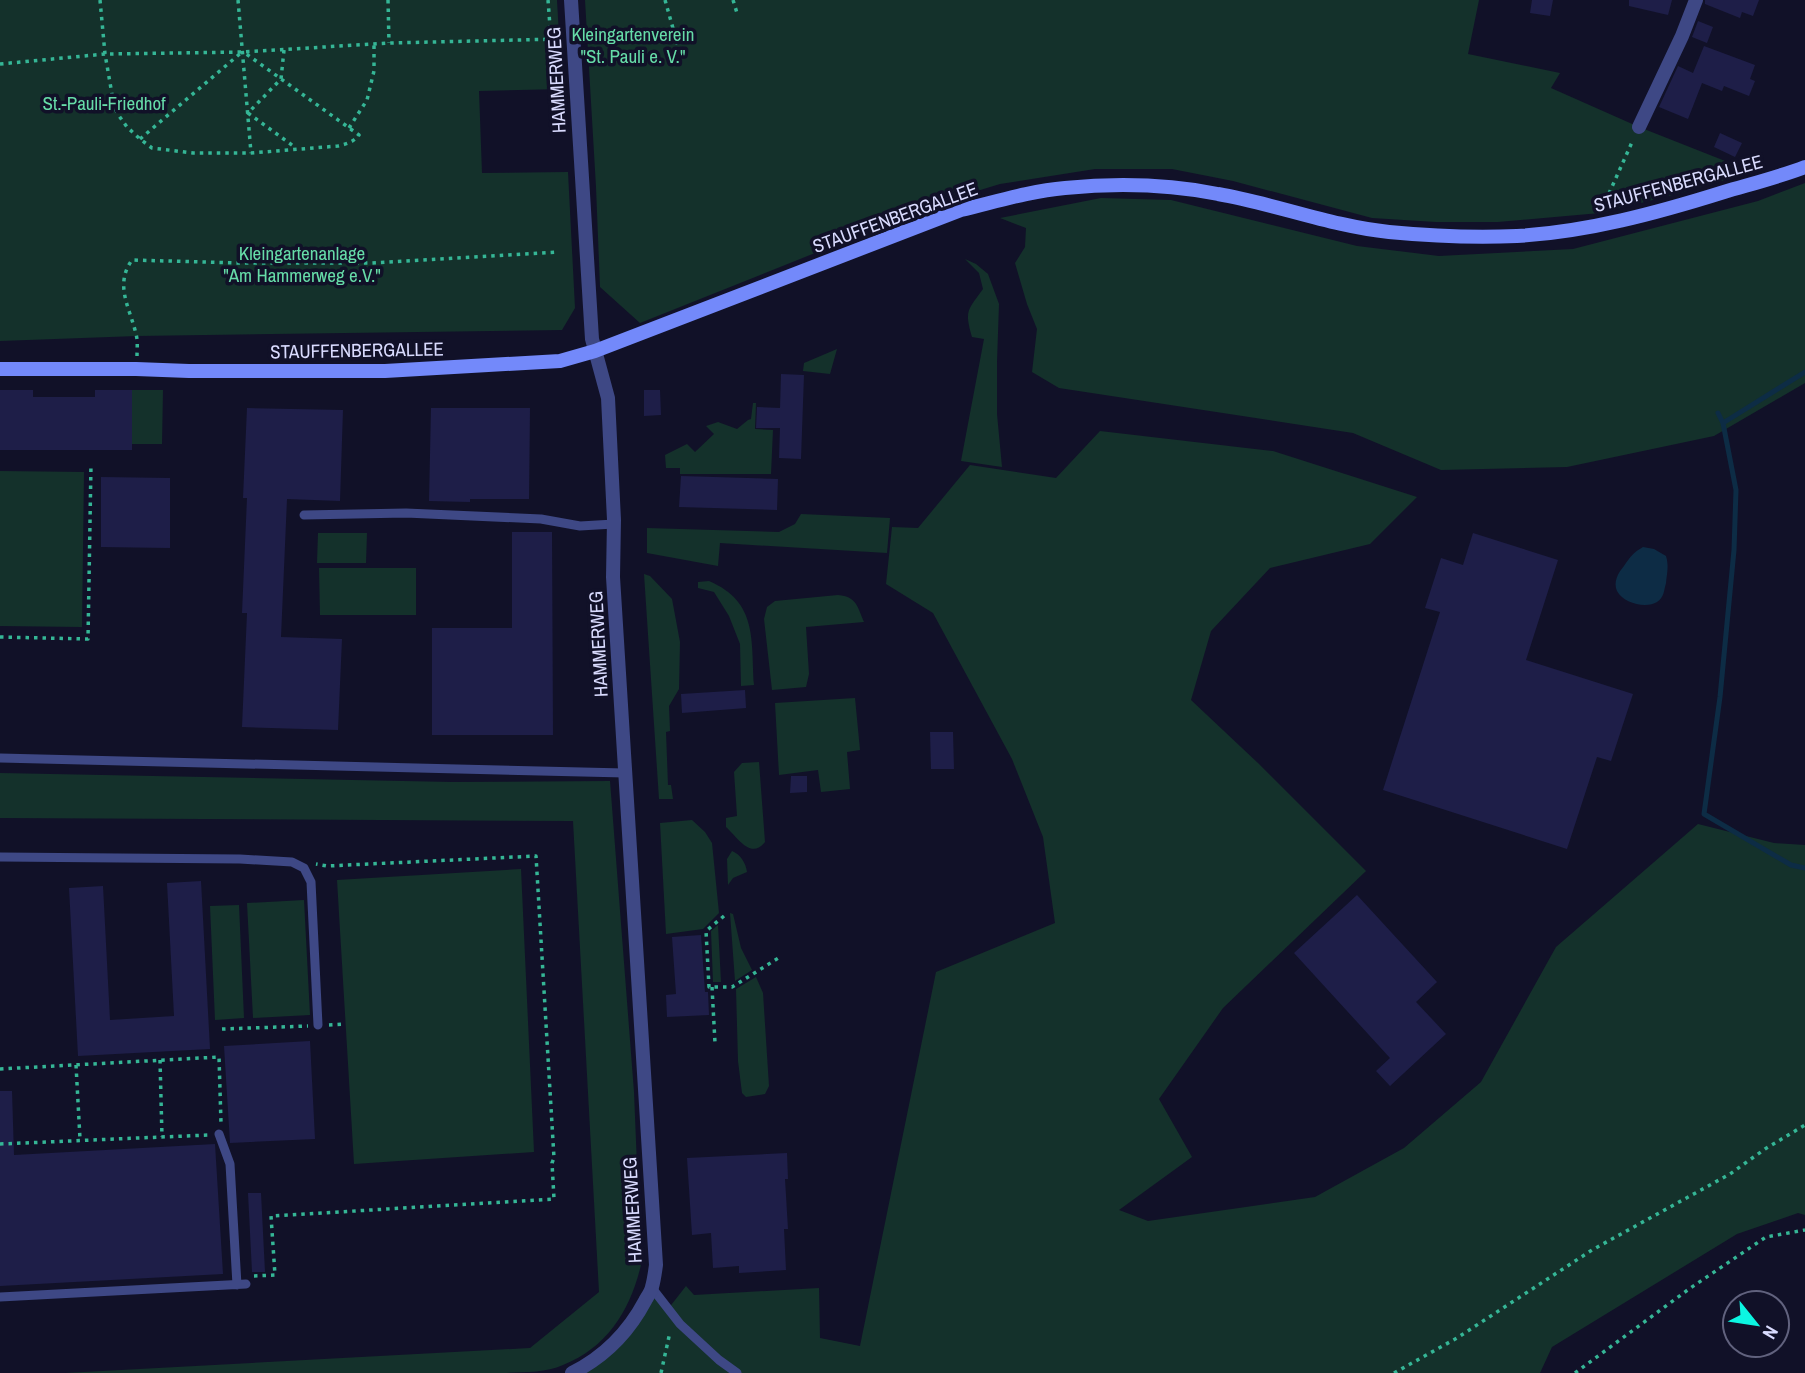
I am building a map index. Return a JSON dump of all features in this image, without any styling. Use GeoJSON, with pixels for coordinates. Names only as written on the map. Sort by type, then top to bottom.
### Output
{"type":"FeatureCollection","features":[{"type":"Feature","properties":{"kind":"main road","name":"STAUFFENBERGALLEE"},"geometry":{"type":"LineString","coordinates":[[0,369],[385,371],[560,361],[595,351],[961,210],[1063,188],[1128,184],[1184,188],[1233,197],[1341,225],[1386,232],[1517,236],[1593,227],[1657,212],[1805,167]]}},
{"type":"Feature","properties":{"kind":"street","name":"HAMMERWEG"},"geometry":{"type":"LineString","coordinates":[[570,0],[592,339],[608,398],[614,524],[613,576],[656,1265],[652,1288],[623,1334],[603,1354],[572,1373]]}},
{"type":"Feature","properties":{"kind":"street"},"geometry":{"type":"LineString","coordinates":[[1639,127],[1696,0]]}},
{"type":"Feature","properties":{"kind":"lane"},"geometry":{"type":"LineString","coordinates":[[304,515],[406,513],[541,519],[580,526],[614,524]]}},
{"type":"Feature","properties":{"kind":"lane"},"geometry":{"type":"LineString","coordinates":[[0,758],[625,773]]}},
{"type":"Feature","properties":{"kind":"lane"},"geometry":{"type":"LineString","coordinates":[[0,857],[240,859],[292,862],[304,868],[311,882],[318,1025]]}},
{"type":"Feature","properties":{"kind":"lane"},"geometry":{"type":"LineString","coordinates":[[0,1297],[240,1282],[230,1164],[219,1134]]}},
{"type":"Feature","properties":{"kind":"lane","name":"HAMMERWEG"},"geometry":{"type":"LineString","coordinates":[[652,1288],[680,1324],[737,1373]]}},
{"type":"Feature","properties":{"kind":"path"},"geometry":{"type":"LineString","coordinates":[[100,0],[105,54],[117,113],[127,127],[152,148],[251,153],[347,144],[359,135],[243,52]]}},
{"type":"Feature","properties":{"kind":"path"},"geometry":{"type":"LineString","coordinates":[[238,0],[251,153]]}},
{"type":"Feature","properties":{"kind":"path"},"geometry":{"type":"LineString","coordinates":[[388,0],[389,43]]}},
{"type":"Feature","properties":{"kind":"path"},"geometry":{"type":"LineString","coordinates":[[0,64],[105,54],[243,52],[389,43],[551,40],[548,0]]}},
{"type":"Feature","properties":{"kind":"path"},"geometry":{"type":"LineString","coordinates":[[665,0],[678,46]]}},
{"type":"Feature","properties":{"kind":"path"},"geometry":{"type":"LineString","coordinates":[[733,0],[737,13]]}},
{"type":"Feature","properties":{"kind":"path"},"geometry":{"type":"LineString","coordinates":[[349,128],[367,100],[374,71],[374,44]]}},
{"type":"Feature","properties":{"kind":"path"},"geometry":{"type":"LineString","coordinates":[[248,113],[281,79],[284,49]]}},
{"type":"Feature","properties":{"kind":"path"},"geometry":{"type":"LineString","coordinates":[[140,139],[243,52]]}},
{"type":"Feature","properties":{"kind":"path"},"geometry":{"type":"LineString","coordinates":[[248,113],[298,149]]}},
{"type":"Feature","properties":{"kind":"path"},"geometry":{"type":"LineString","coordinates":[[1593,227],[1639,127]]}},
{"type":"Feature","properties":{"kind":"path"},"geometry":{"type":"LineString","coordinates":[[137,336],[123,285],[126,269],[132,260],[371,263],[558,252]]}},
{"type":"Feature","properties":{"kind":"path"},"geometry":{"type":"LineString","coordinates":[[0,638],[88,639],[91,464]]}},
{"type":"Feature","properties":{"kind":"path"},"geometry":{"type":"LineString","coordinates":[[240,1282],[275,1275],[271,1216],[554,1199],[554,1158],[536,856],[327,866],[317,864],[304,868]]}},
{"type":"Feature","properties":{"kind":"path"},"geometry":{"type":"LineString","coordinates":[[715,1043],[706,931],[723,916]]}},
{"type":"Feature","properties":{"kind":"path"},"geometry":{"type":"LineString","coordinates":[[712,988],[732,987],[780,957]]}},
{"type":"Feature","properties":{"kind":"path"},"geometry":{"type":"LineString","coordinates":[[222,1029],[345,1024]]}},
{"type":"Feature","properties":{"kind":"path"},"geometry":{"type":"LineString","coordinates":[[0,1069],[219,1057],[222,1134],[0,1144]]}},
{"type":"Feature","properties":{"kind":"path"},"geometry":{"type":"LineString","coordinates":[[160,1060],[162,1137]]}},
{"type":"Feature","properties":{"kind":"path"},"geometry":{"type":"LineString","coordinates":[[76,1065],[80,1140]]}},
{"type":"Feature","properties":{"kind":"path"},"geometry":{"type":"LineString","coordinates":[[1394,1373],[1457,1338],[1592,1250],[1730,1174],[1805,1125]]}},
{"type":"Feature","properties":{"kind":"path"},"geometry":{"type":"LineString","coordinates":[[1575,1373],[1689,1289],[1766,1237],[1805,1230]]}},
{"type":"Feature","properties":{"kind":"path"},"geometry":{"type":"LineString","coordinates":[[661,1373],[669,1333],[680,1324]]}},
{"type":"Feature","properties":{"kind":"green space"},"geometry":{"type":"Polygon","coordinates":[[[0,0],[557,0],[562,89],[479,91],[482,173],[568,172],[575,308],[562,330],[137,336],[0,341],[0,0]]]}},
{"type":"Feature","properties":{"kind":"green space","name":"Kleingartenverein \"St. Pauli e. V.\""},"geometry":{"type":"Polygon","coordinates":[[[585,0],[1479,0],[1468,54],[1560,73],[1551,88],[1639,127],[1753,172],[1600,213],[1498,222],[1436,222],[1372,218],[1233,181],[1172,169],[1095,169],[1000,184],[954,198],[872,230],[867,228],[850,235],[845,241],[640,323],[600,287],[585,0]]]}},
{"type":"Feature","properties":{"kind":"green space"},"geometry":{"type":"Polygon","coordinates":[[[1805,183],[1805,383],[1714,436],[1567,467],[1441,470],[1353,433],[1059,388],[1032,372],[1037,329],[1015,263],[1025,247],[1026,228],[1000,218],[1101,198],[1171,200],[1357,246],[1439,256],[1573,249],[1758,201],[1805,183]]]}},
{"type":"Feature","properties":{"kind":"green space"},"geometry":{"type":"Polygon","coordinates":[[[965,259],[988,274],[999,304],[997,414],[1002,467],[961,461],[984,339],[972,337],[968,315],[983,289],[979,273],[965,259]]]}},
{"type":"Feature","properties":{"kind":"green space"},"geometry":{"type":"Polygon","coordinates":[[[837,349],[830,374],[803,371],[804,363],[837,349]]]}},
{"type":"Feature","properties":{"kind":"green space"},"geometry":{"type":"Polygon","coordinates":[[[132,390],[163,390],[162,444],[132,444],[132,390]]]}},
{"type":"Feature","properties":{"kind":"green space"},"geometry":{"type":"Polygon","coordinates":[[[753,403],[756,403],[755,429],[773,430],[771,474],[680,474],[680,468],[666,468],[665,455],[687,444],[695,452],[714,434],[706,426],[718,422],[737,429],[751,419],[753,403]]]}},
{"type":"Feature","properties":{"kind":"green space"},"geometry":{"type":"Polygon","coordinates":[[[1100,431],[1273,451],[1417,497],[1370,544],[1270,568],[1211,631],[1191,700],[1366,871],[1223,1008],[1159,1099],[1192,1157],[1119,1210],[1148,1221],[1315,1197],[1404,1148],[1481,1082],[1556,947],[1698,824],[1774,843],[1805,845],[1805,1215],[1798,1213],[1737,1234],[1552,1347],[1540,1373],[576,1373],[603,1354],[652,1288],[668,1309],[686,1286],[694,1295],[819,1288],[820,1338],[860,1346],[936,972],[1055,923],[1043,837],[1012,759],[933,613],[886,584],[892,527],[918,528],[970,465],[1056,478],[1100,431]]]}},
{"type":"Feature","properties":{"kind":"green space"},"geometry":{"type":"Polygon","coordinates":[[[0,471],[84,472],[82,627],[0,626],[0,471]]]}},
{"type":"Feature","properties":{"kind":"green space"},"geometry":{"type":"Polygon","coordinates":[[[801,514],[890,518],[887,553],[720,543],[718,566],[647,553],[647,528],[779,532],[795,524],[801,514]]]}},
{"type":"Feature","properties":{"kind":"green space"},"geometry":{"type":"Polygon","coordinates":[[[318,533],[367,533],[366,563],[317,563],[318,533]]]}},
{"type":"Feature","properties":{"kind":"green space"},"geometry":{"type":"Polygon","coordinates":[[[319,568],[416,568],[416,615],[320,615],[319,568]]]}},
{"type":"Feature","properties":{"kind":"green space"},"geometry":{"type":"Polygon","coordinates":[[[644,574],[650,576],[672,599],[680,642],[679,689],[669,706],[670,731],[666,732],[668,785],[671,785],[673,799],[659,799],[644,574]]]}},
{"type":"Feature","properties":{"kind":"green space"},"geometry":{"type":"Polygon","coordinates":[[[709,581],[725,590],[744,611],[751,638],[754,685],[741,686],[740,644],[729,616],[714,592],[698,588],[698,582],[709,581]]]}},
{"type":"Feature","properties":{"kind":"green space"},"geometry":{"type":"Polygon","coordinates":[[[838,595],[853,600],[864,622],[806,627],[809,674],[806,687],[772,690],[764,619],[767,607],[775,601],[838,595]]]}},
{"type":"Feature","properties":{"kind":"green space"},"geometry":{"type":"Polygon","coordinates":[[[855,698],[860,750],[847,752],[850,789],[821,792],[818,770],[779,775],[775,703],[855,698]]]}},
{"type":"Feature","properties":{"kind":"green space"},"geometry":{"type":"Polygon","coordinates":[[[759,762],[765,842],[755,849],[745,845],[726,827],[726,818],[737,816],[734,772],[742,763],[759,762]]]}},
{"type":"Feature","properties":{"kind":"green space"},"geometry":{"type":"Polygon","coordinates":[[[0,773],[452,782],[610,781],[634,1092],[641,1265],[623,1312],[605,1337],[593,1348],[563,1365],[526,1372],[65,1373],[530,1348],[599,1292],[573,821],[0,818],[0,773]]]}},
{"type":"Feature","properties":{"kind":"green space"},"geometry":{"type":"Polygon","coordinates":[[[692,820],[712,843],[719,913],[703,929],[666,934],[660,823],[692,820]]]}},
{"type":"Feature","properties":{"kind":"green space"},"geometry":{"type":"Polygon","coordinates":[[[732,851],[742,859],[747,872],[733,878],[728,885],[727,859],[732,851]]]}},
{"type":"Feature","properties":{"kind":"green space"},"geometry":{"type":"Polygon","coordinates":[[[521,869],[534,1152],[354,1164],[337,880],[521,869]]]}},
{"type":"Feature","properties":{"kind":"green space"},"geometry":{"type":"Polygon","coordinates":[[[304,900],[310,1015],[253,1018],[247,903],[304,900]]]}},
{"type":"Feature","properties":{"kind":"green space"},"geometry":{"type":"Polygon","coordinates":[[[239,905],[244,1018],[215,1020],[210,906],[239,905]]]}},
{"type":"Feature","properties":{"kind":"green space"},"geometry":{"type":"Polygon","coordinates":[[[730,913],[733,914],[741,948],[752,970],[735,981],[730,913]]]}},
{"type":"Feature","properties":{"kind":"green space"},"geometry":{"type":"Polygon","coordinates":[[[718,925],[721,982],[713,982],[711,931],[718,925]]]}},
{"type":"Feature","properties":{"kind":"green space"},"geometry":{"type":"Polygon","coordinates":[[[756,977],[763,993],[769,1086],[765,1094],[746,1097],[742,1093],[738,1061],[736,989],[756,977]]]}},
{"type":"Feature","properties":{"kind":"water"},"geometry":{"type":"Polygon","coordinates":[[[1643,547],[1654,549],[1666,556],[1668,570],[1662,596],[1657,602],[1647,605],[1624,599],[1617,591],[1616,584],[1618,575],[1628,560],[1643,547]]]}},
{"type":"Feature","properties":{"kind":"building"},"geometry":{"type":"Polygon","coordinates":[[[1532,0],[1553,0],[1550,16],[1530,13],[1532,0]]]}},
{"type":"Feature","properties":{"kind":"building"},"geometry":{"type":"Polygon","coordinates":[[[1629,0],[1672,0],[1668,15],[1629,6],[1629,0]]]}},
{"type":"Feature","properties":{"kind":"building"},"geometry":{"type":"Polygon","coordinates":[[[1705,0],[1759,0],[1753,16],[1742,12],[1740,18],[1705,4],[1705,0]]]}},
{"type":"Feature","properties":{"kind":"building"},"geometry":{"type":"Polygon","coordinates":[[[1698,21],[1713,27],[1707,43],[1692,37],[1698,21]]]}},
{"type":"Feature","properties":{"kind":"building"},"geometry":{"type":"Polygon","coordinates":[[[1704,46],[1755,65],[1750,79],[1755,81],[1749,96],[1724,86],[1722,91],[1702,83],[1688,119],[1659,107],[1678,66],[1693,73],[1704,46]]]}},
{"type":"Feature","properties":{"kind":"building"},"geometry":{"type":"Polygon","coordinates":[[[1720,133],[1742,143],[1735,157],[1714,147],[1720,133]]]}},
{"type":"Feature","properties":{"kind":"building"},"geometry":{"type":"Polygon","coordinates":[[[781,374],[804,375],[801,459],[779,458],[780,428],[756,428],[757,407],[780,408],[781,374]]]}},
{"type":"Feature","properties":{"kind":"building"},"geometry":{"type":"Polygon","coordinates":[[[0,390],[33,390],[33,397],[95,397],[95,390],[132,390],[132,450],[0,450],[0,390]]]}},
{"type":"Feature","properties":{"kind":"building"},"geometry":{"type":"Polygon","coordinates":[[[644,390],[660,390],[661,415],[644,416],[644,390]]]}},
{"type":"Feature","properties":{"kind":"building"},"geometry":{"type":"Polygon","coordinates":[[[247,408],[343,410],[340,501],[287,499],[281,637],[342,639],[338,730],[242,727],[247,613],[242,613],[247,498],[243,498],[247,408]]]}},
{"type":"Feature","properties":{"kind":"building"},"geometry":{"type":"Polygon","coordinates":[[[431,408],[530,408],[529,499],[429,501],[431,408]]]}},
{"type":"Feature","properties":{"kind":"building"},"geometry":{"type":"Polygon","coordinates":[[[681,476],[778,479],[777,510],[679,507],[681,476]]]}},
{"type":"Feature","properties":{"kind":"building"},"geometry":{"type":"Polygon","coordinates":[[[101,477],[170,478],[170,548],[101,547],[101,477]]]}},
{"type":"Feature","properties":{"kind":"building"},"geometry":{"type":"Polygon","coordinates":[[[512,532],[552,532],[553,735],[432,735],[432,628],[512,628],[512,532]]]}},
{"type":"Feature","properties":{"kind":"building"},"geometry":{"type":"Polygon","coordinates":[[[1473,533],[1558,560],[1526,660],[1633,694],[1611,761],[1597,757],[1567,849],[1383,790],[1440,612],[1425,608],[1441,558],[1463,565],[1473,533]]]}},
{"type":"Feature","properties":{"kind":"building"},"geometry":{"type":"Polygon","coordinates":[[[745,690],[746,708],[682,713],[681,694],[745,690]]]}},
{"type":"Feature","properties":{"kind":"building"},"geometry":{"type":"Polygon","coordinates":[[[930,732],[953,732],[954,769],[931,769],[930,732]]]}},
{"type":"Feature","properties":{"kind":"building"},"geometry":{"type":"Polygon","coordinates":[[[791,776],[807,776],[807,792],[790,793],[791,776]]]}},
{"type":"Feature","properties":{"kind":"building"},"geometry":{"type":"Polygon","coordinates":[[[201,881],[210,1049],[78,1056],[69,888],[103,886],[110,1020],[174,1016],[167,883],[201,881]]]}},
{"type":"Feature","properties":{"kind":"building"},"geometry":{"type":"Polygon","coordinates":[[[1357,895],[1437,982],[1416,1002],[1446,1034],[1390,1086],[1376,1071],[1390,1058],[1294,953],[1357,895]]]}},
{"type":"Feature","properties":{"kind":"building"},"geometry":{"type":"Polygon","coordinates":[[[701,935],[709,1015],[667,1017],[666,995],[676,994],[672,937],[701,935]]]}},
{"type":"Feature","properties":{"kind":"building"},"geometry":{"type":"Polygon","coordinates":[[[310,1041],[315,1139],[230,1143],[224,1046],[310,1041]]]}},
{"type":"Feature","properties":{"kind":"building"},"geometry":{"type":"Polygon","coordinates":[[[0,1091],[12,1091],[14,1155],[215,1144],[223,1274],[0,1286],[0,1091]]]}},
{"type":"Feature","properties":{"kind":"building"},"geometry":{"type":"Polygon","coordinates":[[[787,1153],[788,1179],[785,1179],[788,1229],[784,1229],[786,1270],[739,1273],[739,1266],[713,1268],[711,1233],[692,1235],[687,1158],[787,1153]]]}},
{"type":"Feature","properties":{"kind":"building"},"geometry":{"type":"Polygon","coordinates":[[[248,1193],[261,1193],[265,1272],[252,1272],[248,1193]]]}},
{"type":"Feature","properties":{"kind":"waterway"},"geometry":{"type":"LineString","coordinates":[[1723,423],[1805,372]]}},
{"type":"Feature","properties":{"kind":"waterway"},"geometry":{"type":"LineString","coordinates":[[1718,413],[1723,423],[1736,490],[1734,550],[1720,697],[1704,814],[1791,865],[1805,868]]}},
{"type":"Feature","properties":{"kind":"park label","name":"St.-Pauli-Friedhof"},"geometry":{"type":"Point","coordinates":[104,103]}},
{"type":"Feature","properties":{"kind":"park label","name":"Kleingartenanlage \"Am Hammerweg e.V.\""},"geometry":{"type":"Point","coordinates":[302,264]}}]}
